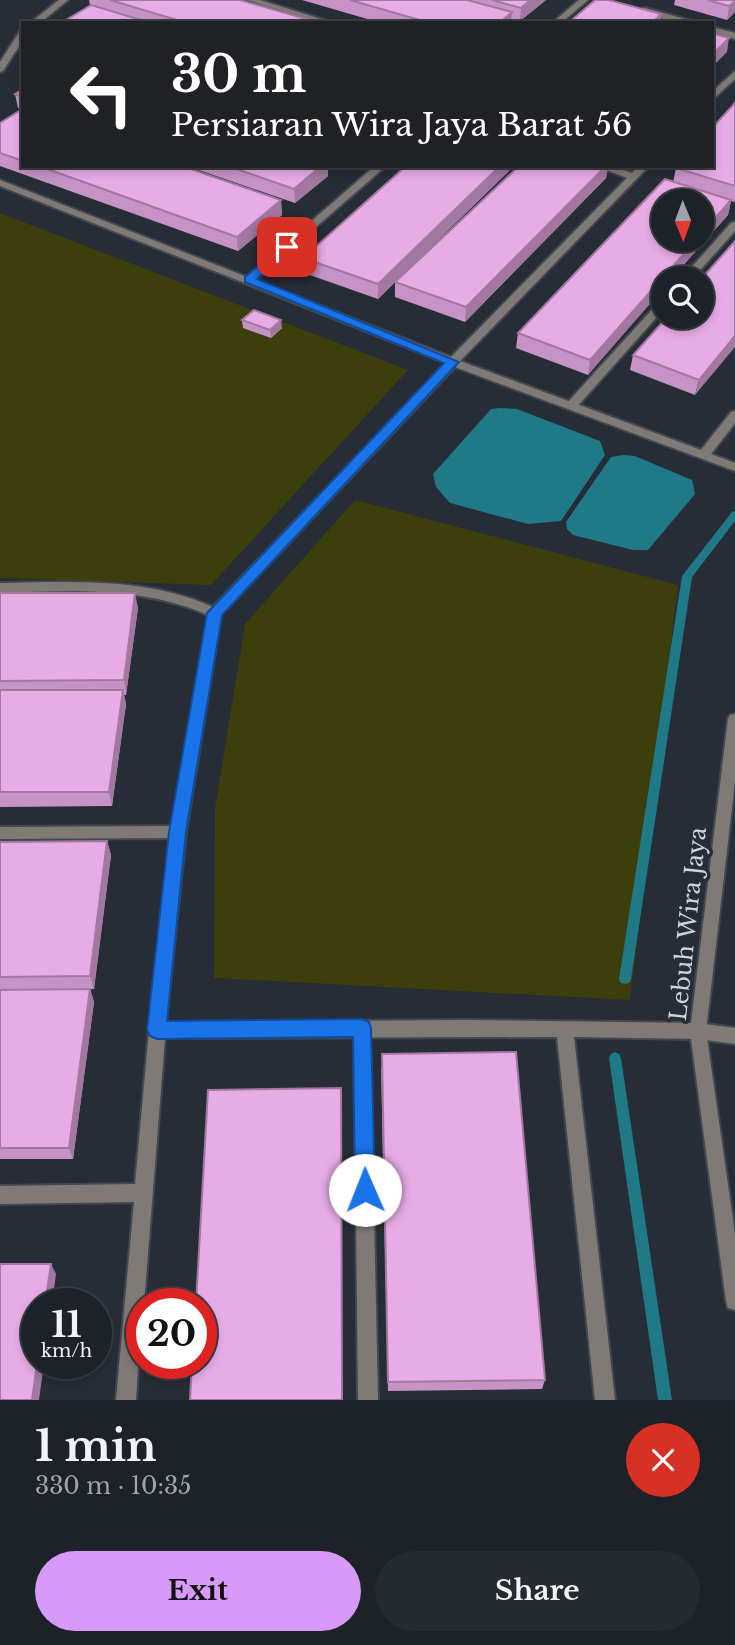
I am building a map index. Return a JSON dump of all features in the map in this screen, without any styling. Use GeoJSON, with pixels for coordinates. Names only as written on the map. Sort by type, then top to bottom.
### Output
{"type":"FeatureCollection","features":[{"type":"Feature","properties":{"kind":"street"},"geometry":{"type":"LineString","coordinates":[[37,21],[64,0]]}},
{"type":"Feature","properties":{"kind":"street"},"geometry":{"type":"LineString","coordinates":[[251,0],[323,21]]}},
{"type":"Feature","properties":{"kind":"street"},"geometry":{"type":"LineString","coordinates":[[558,21],[584,0]]}},
{"type":"Feature","properties":{"kind":"street"},"geometry":{"type":"LineString","coordinates":[[630,6],[681,21]]}},
{"type":"Feature","properties":{"kind":"street"},"geometry":{"type":"LineString","coordinates":[[714,30],[735,36]]}},
{"type":"Feature","properties":{"kind":"street"},"geometry":{"type":"LineString","coordinates":[[0,69],[18,44]]}},
{"type":"Feature","properties":{"kind":"street"},"geometry":{"type":"LineString","coordinates":[[714,95],[735,74]]}},
{"type":"Feature","properties":{"kind":"street"},"geometry":{"type":"LineString","coordinates":[[249,280],[379,168]]}},
{"type":"Feature","properties":{"kind":"street"},"geometry":{"type":"LineString","coordinates":[[607,168],[634,177]]}},
{"type":"Feature","properties":{"kind":"street"},"geometry":{"type":"LineString","coordinates":[[127,1400],[157,1030],[178,832],[215,613],[453,362],[642,168]]}},
{"type":"Feature","properties":{"kind":"street"},"geometry":{"type":"LineString","coordinates":[[0,183],[453,362],[735,467]]}},
{"type":"Feature","properties":{"kind":"street"},"geometry":{"type":"LineString","coordinates":[[698,266],[735,225]]}},
{"type":"Feature","properties":{"kind":"street"},"geometry":{"type":"LineString","coordinates":[[571,406],[651,317]]}},
{"type":"Feature","properties":{"kind":"street"},"geometry":{"type":"LineString","coordinates":[[704,455],[735,415]]}},
{"type":"Feature","properties":{"kind":"street"},"geometry":{"type":"LineString","coordinates":[[0,588],[126,587],[189,600],[215,613]]}},
{"type":"Feature","properties":{"kind":"street","name":"Lebuh Wira Jaya"},"geometry":{"type":"LineString","coordinates":[[735,719],[698,1031],[735,1301]]}},
{"type":"Feature","properties":{"kind":"street"},"geometry":{"type":"LineString","coordinates":[[0,833],[178,832]]}},
{"type":"Feature","properties":{"kind":"street"},"geometry":{"type":"LineString","coordinates":[[157,1030],[362,1028],[698,1031],[735,1036]]}},
{"type":"Feature","properties":{"kind":"street"},"geometry":{"type":"LineString","coordinates":[[362,1028],[368,1400]]}},
{"type":"Feature","properties":{"kind":"street"},"geometry":{"type":"LineString","coordinates":[[565,1030],[605,1400]]}},
{"type":"Feature","properties":{"kind":"street"},"geometry":{"type":"LineString","coordinates":[[0,1195],[143,1193]]}},
{"type":"Feature","properties":{"kind":"shaded area"},"geometry":{"type":"Polygon","coordinates":[[[0,213],[408,370],[211,585],[0,578],[0,213]]]}},
{"type":"Feature","properties":{"kind":"shaded area"},"geometry":{"type":"Polygon","coordinates":[[[355,500],[678,585],[630,1000],[214,978],[215,808],[245,624],[355,500]]]}},
{"type":"Feature","properties":{"kind":"water"},"geometry":{"type":"Polygon","coordinates":[[[491,409],[517,409],[600,441],[605,455],[561,521],[528,524],[450,503],[436,487],[433,474],[491,409]]]}},
{"type":"Feature","properties":{"kind":"water"},"geometry":{"type":"Polygon","coordinates":[[[635,456],[692,480],[695,494],[648,550],[633,550],[573,535],[567,529],[566,522],[611,457],[635,456]]]}},
{"type":"Feature","properties":{"kind":"building"},"geometry":{"type":"Polygon","coordinates":[[[110,0],[240,0],[313,21],[180,21],[110,0]]]}},
{"type":"Feature","properties":{"kind":"building"},"geometry":{"type":"Polygon","coordinates":[[[350,0],[467,0],[512,12],[501,21],[423,21],[350,0]]]}},
{"type":"Feature","properties":{"kind":"building"},"geometry":{"type":"Polygon","coordinates":[[[492,0],[530,0],[521,8],[492,0]]]}},
{"type":"Feature","properties":{"kind":"building"},"geometry":{"type":"Polygon","coordinates":[[[595,0],[609,0],[661,14],[654,21],[570,21],[595,0]]]}},
{"type":"Feature","properties":{"kind":"building"},"geometry":{"type":"Polygon","coordinates":[[[708,0],[735,0],[735,1],[729,6],[708,0]]]}},
{"type":"Feature","properties":{"kind":"building"},"geometry":{"type":"Polygon","coordinates":[[[91,5],[144,21],[64,21],[91,5]]]}},
{"type":"Feature","properties":{"kind":"building"},"geometry":{"type":"Polygon","coordinates":[[[714,34],[729,38],[714,53],[714,34]]]}},
{"type":"Feature","properties":{"kind":"building"},"geometry":{"type":"Polygon","coordinates":[[[735,103],[735,186],[676,168],[714,168],[714,126],[735,103]]]}},
{"type":"Feature","properties":{"kind":"building"},"geometry":{"type":"Polygon","coordinates":[[[21,112],[21,160],[0,153],[0,123],[21,112]]]}},
{"type":"Feature","properties":{"kind":"building"},"geometry":{"type":"Polygon","coordinates":[[[45,168],[188,168],[281,200],[237,237],[45,168]]]}},
{"type":"Feature","properties":{"kind":"building"},"geometry":{"type":"Polygon","coordinates":[[[234,168],[319,168],[294,189],[234,168]]]}},
{"type":"Feature","properties":{"kind":"building"},"geometry":{"type":"Polygon","coordinates":[[[404,168],[498,168],[378,284],[303,258],[404,168]]]}},
{"type":"Feature","properties":{"kind":"building"},"geometry":{"type":"Polygon","coordinates":[[[517,168],[604,168],[466,307],[395,282],[517,168]]]}},
{"type":"Feature","properties":{"kind":"building"},"geometry":{"type":"Polygon","coordinates":[[[665,179],[696,189],[655,189],[665,179]]]}},
{"type":"Feature","properties":{"kind":"building"},"geometry":{"type":"Polygon","coordinates":[[[651,194],[651,252],[685,252],[673,266],[651,266],[651,291],[590,360],[518,333],[651,194]]]}},
{"type":"Feature","properties":{"kind":"building"},"geometry":{"type":"Polygon","coordinates":[[[714,195],[731,200],[714,219],[714,195]]]}},
{"type":"Feature","properties":{"kind":"building"},"geometry":{"type":"Polygon","coordinates":[[[735,241],[735,336],[699,380],[633,355],[656,329],[714,329],[713,266],[735,241]]]}},
{"type":"Feature","properties":{"kind":"building"},"geometry":{"type":"Polygon","coordinates":[[[254,310],[281,320],[270,330],[242,320],[254,310]]]}},
{"type":"Feature","properties":{"kind":"building"},"geometry":{"type":"Polygon","coordinates":[[[0,593],[135,593],[124,680],[0,681],[0,593]]]}},
{"type":"Feature","properties":{"kind":"building"},"geometry":{"type":"Polygon","coordinates":[[[0,690],[123,690],[109,792],[0,792],[0,690]]]}},
{"type":"Feature","properties":{"kind":"building"},"geometry":{"type":"Polygon","coordinates":[[[107,841],[90,976],[0,977],[0,842],[107,841]]]}},
{"type":"Feature","properties":{"kind":"building"},"geometry":{"type":"Polygon","coordinates":[[[90,989],[69,1148],[0,1148],[0,990],[90,989]]]}},
{"type":"Feature","properties":{"kind":"building"},"geometry":{"type":"Polygon","coordinates":[[[516,1052],[545,1380],[388,1382],[382,1054],[516,1052]]]}},
{"type":"Feature","properties":{"kind":"building"},"geometry":{"type":"Polygon","coordinates":[[[341,1088],[342,1400],[190,1400],[191,1379],[217,1379],[217,1288],[197,1288],[208,1090],[341,1088]]]}},
{"type":"Feature","properties":{"kind":"building"},"geometry":{"type":"Polygon","coordinates":[[[0,1264],[51,1264],[47,1288],[21,1288],[21,1379],[35,1379],[32,1400],[0,1400],[0,1264]]]}},
{"type":"Feature","properties":{"kind":"waterway"},"geometry":{"type":"LineString","coordinates":[[625,979],[687,576],[735,514]]}},
{"type":"Feature","properties":{"kind":"waterway"},"geometry":{"type":"LineString","coordinates":[[615,1058],[665,1400]]}},
{"type":"Feature","properties":{"kind":"route"},"geometry":{"type":"LineString","coordinates":[[287,247],[249,280],[453,362],[215,613],[178,832],[157,1030],[362,1028],[365,1190]]}}]}
